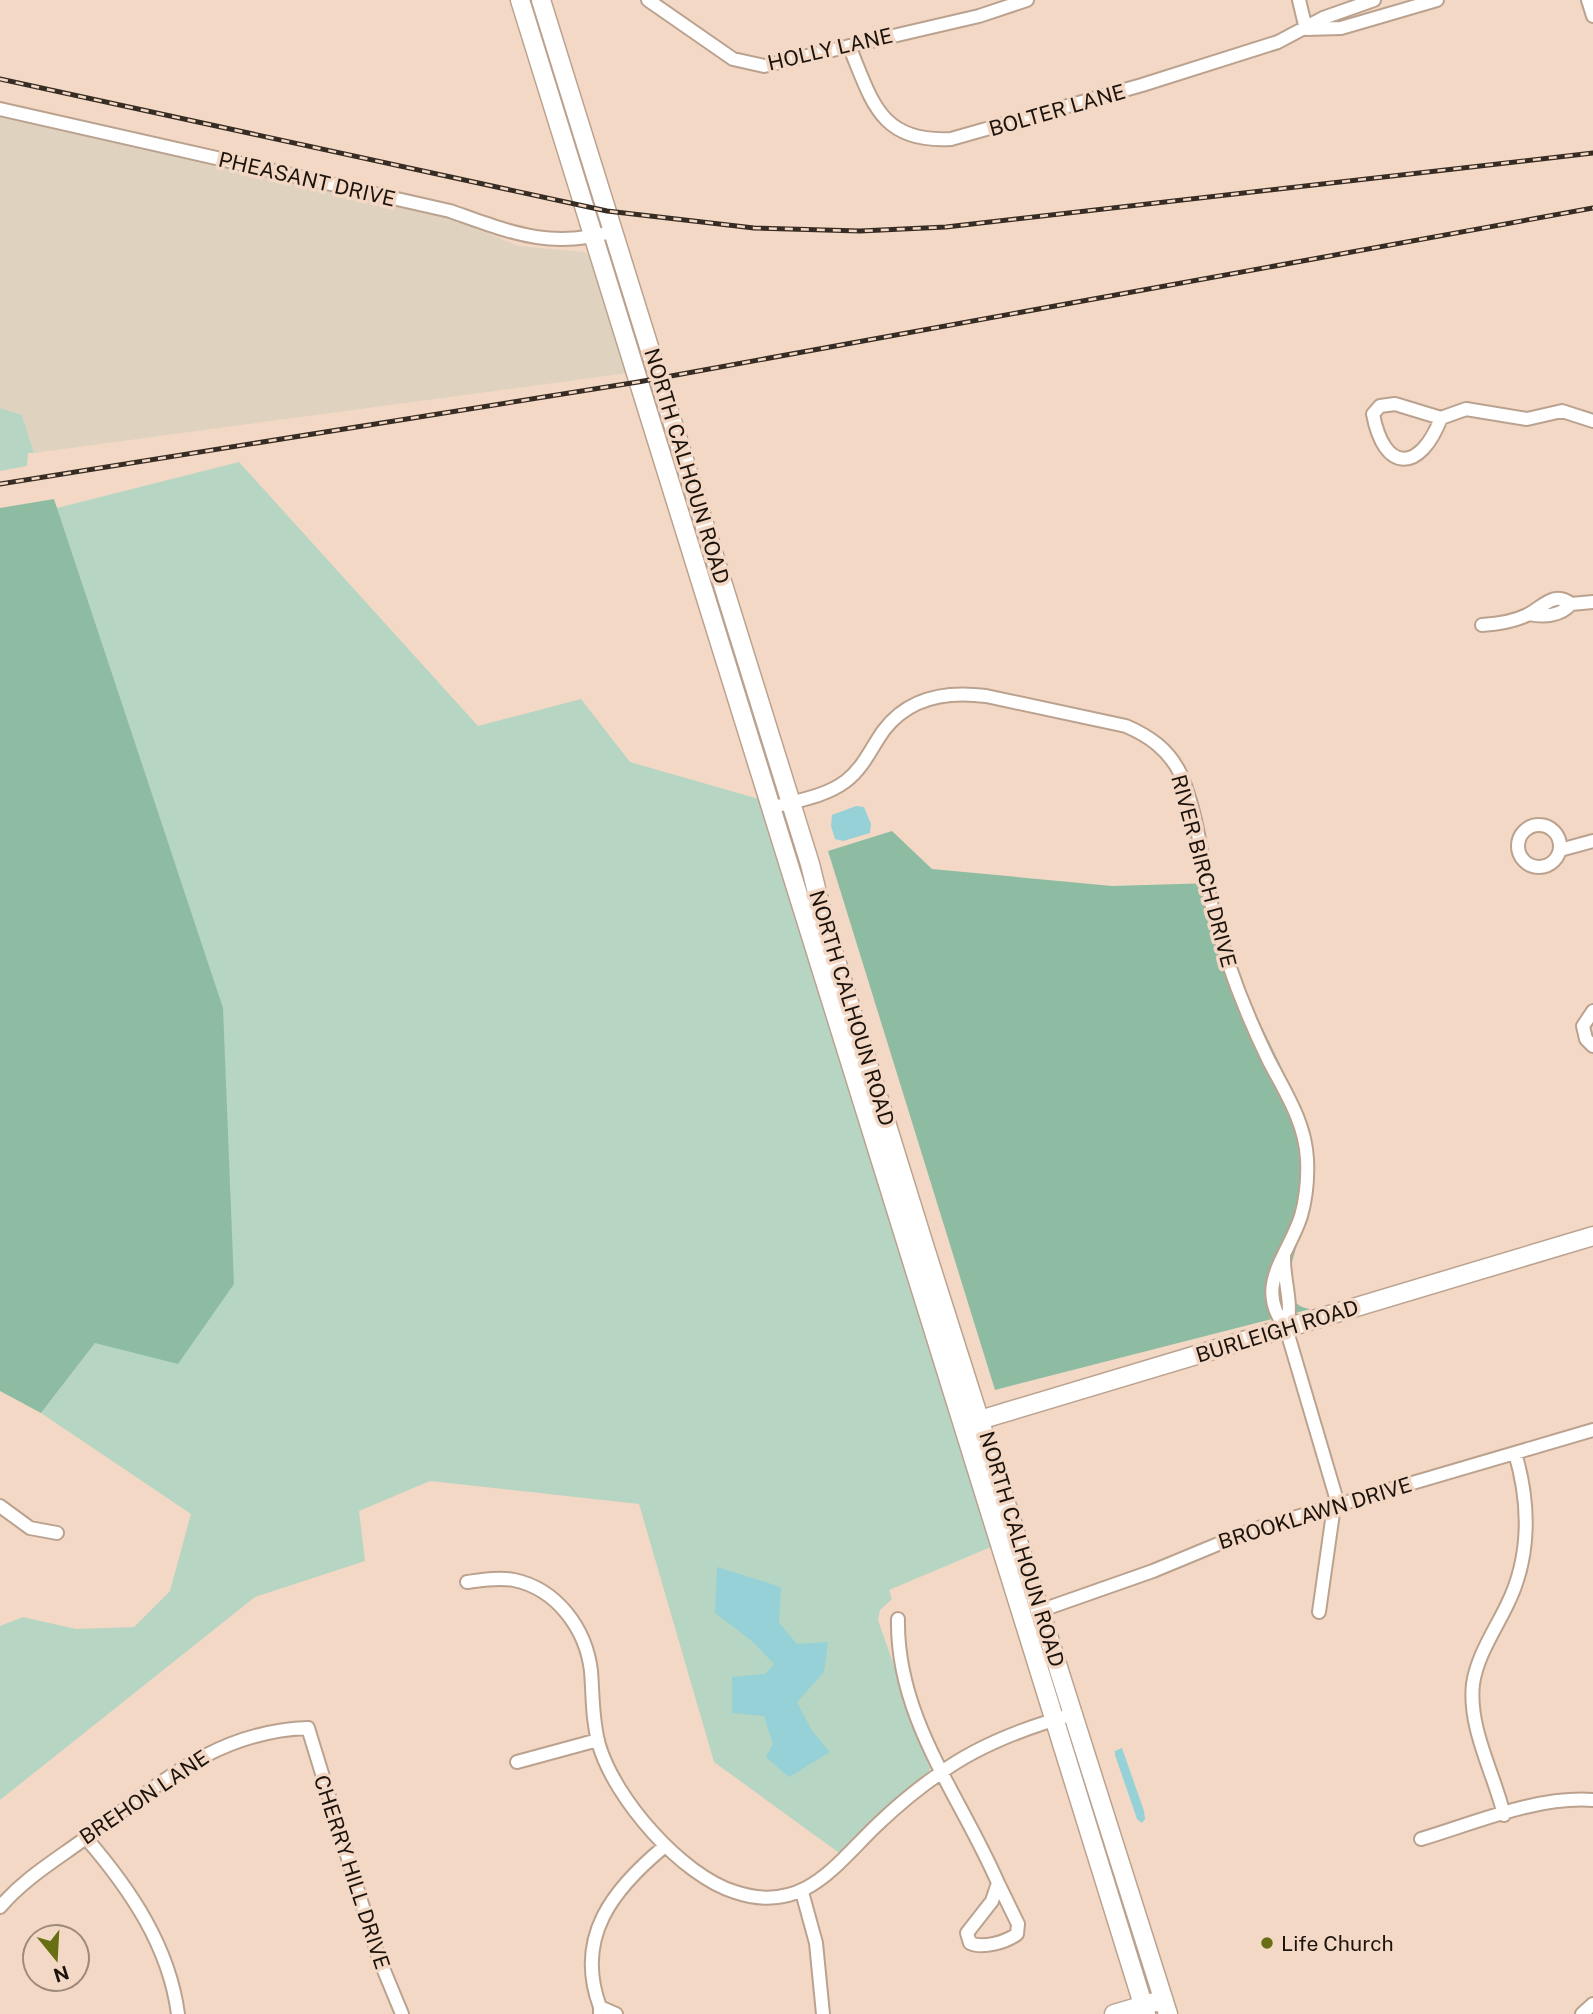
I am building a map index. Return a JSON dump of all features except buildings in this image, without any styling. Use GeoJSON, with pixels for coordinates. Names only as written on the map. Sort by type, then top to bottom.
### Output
{"type":"FeatureCollection","features":[{"type":"Feature","properties":{"kind":"main road","name":"NORTH CALHOUN ROAD"},"geometry":{"type":"LineString","coordinates":[[520,0],[770,808],[818,952],[961,1426],[1144,2010]]}},
{"type":"Feature","properties":{"kind":"main road","name":"NORTH CALHOUN ROAD"},"geometry":{"type":"LineString","coordinates":[[541,0],[791,802],[825,925],[1166,2007]]}},
{"type":"Feature","properties":{"kind":"main road","name":"BURLEIGH ROAD"},"geometry":{"type":"LineString","coordinates":[[961,1426],[1593,1236]]}},
{"type":"Feature","properties":{"kind":"main road"},"geometry":{"type":"LineString","coordinates":[[1114,2014],[1166,2007]]}},
{"type":"Feature","properties":{"kind":"street","name":"HOLLY LANE"},"geometry":{"type":"LineString","coordinates":[[648,0],[724,54],[750,65],[764,66],[1011,8],[1027,0]]}},
{"type":"Feature","properties":{"kind":"street"},"geometry":{"type":"LineString","coordinates":[[1298,0],[1306,29]]}},
{"type":"Feature","properties":{"kind":"street","name":"BOLTER LANE"},"geometry":{"type":"LineString","coordinates":[[849,46],[869,100],[878,113],[908,132],[939,139],[972,134],[1278,42],[1331,15],[1374,0]]}},
{"type":"Feature","properties":{"kind":"street","name":"BOLTER LANE"},"geometry":{"type":"LineString","coordinates":[[1306,29],[1341,27],[1437,0]]}},
{"type":"Feature","properties":{"kind":"street"},"geometry":{"type":"LineString","coordinates":[[1588,0],[1593,16]]}},
{"type":"Feature","properties":{"kind":"street","name":"PHEASANT DRIVE"},"geometry":{"type":"LineString","coordinates":[[0,109],[450,211],[521,236],[553,241],[593,237],[614,231]]}},
{"type":"Feature","properties":{"kind":"street"},"geometry":{"type":"LineString","coordinates":[[1441,418],[1428,447],[1418,457],[1407,460],[1395,456],[1383,443],[1373,414],[1380,406],[1395,404],[1441,418],[1466,409],[1528,419],[1562,411],[1593,421]]}},
{"type":"Feature","properties":{"kind":"street"},"geometry":{"type":"LineString","coordinates":[[1482,625],[1497,624],[1529,614],[1547,601],[1565,599],[1572,604],[1593,603]]}},
{"type":"Feature","properties":{"kind":"street","name":"RIVER BIRCH DRIVE"},"geometry":{"type":"LineString","coordinates":[[770,808],[844,783],[862,767],[893,719],[918,703],[938,695],[964,693],[986,696],[1104,720],[1126,726],[1158,743],[1170,756],[1185,786],[1212,907],[1235,982],[1269,1061],[1292,1104],[1306,1145],[1305,1200],[1273,1278],[1273,1296],[1275,1313],[1286,1328],[1336,1505]]}},
{"type":"Feature","properties":{"kind":"street"},"geometry":{"type":"LineString","coordinates":[[1560,850],[1578,848],[1593,841]]}},
{"type":"Feature","properties":{"kind":"street"},"geometry":{"type":"LineString","coordinates":[[1593,1011],[1583,1026],[1586,1039],[1593,1046]]}},
{"type":"Feature","properties":{"kind":"street","name":"BROOKLAWN DRIVE"},"geometry":{"type":"LineString","coordinates":[[1042,1610],[1153,1571],[1219,1542],[1593,1430]]}},
{"type":"Feature","properties":{"kind":"street"},"geometry":{"type":"LineString","coordinates":[[1504,1815],[1477,1727],[1473,1684],[1487,1645],[1516,1586],[1525,1549],[1525,1508],[1515,1453]]}},
{"type":"Feature","properties":{"kind":"street"},"geometry":{"type":"LineString","coordinates":[[1319,1612],[1336,1505]]}},
{"type":"Feature","properties":{"kind":"street"},"geometry":{"type":"LineString","coordinates":[[0,1506],[30,1528],[57,1533]]}},
{"type":"Feature","properties":{"kind":"street"},"geometry":{"type":"LineString","coordinates":[[467,1581],[514,1580],[531,1586],[565,1611],[586,1646],[598,1740],[607,1765],[628,1803],[665,1846],[721,1886],[735,1892],[774,1897],[802,1892],[826,1877],[876,1826],[940,1773],[1002,1739],[1074,1714]]}},
{"type":"Feature","properties":{"kind":"street"},"geometry":{"type":"LineString","coordinates":[[898,1619],[897,1637],[911,1699],[940,1773],[998,1883],[1018,1924],[1017,1934],[1008,1940],[975,1946],[970,1943],[967,1933],[992,1901],[998,1883]]}},
{"type":"Feature","properties":{"kind":"street","name":"BREHON LANE"},"geometry":{"type":"LineString","coordinates":[[0,1907],[24,1882],[200,1756],[234,1742],[308,1728]]}},
{"type":"Feature","properties":{"kind":"street","name":"CHERRY HILL DRIVE"},"geometry":{"type":"LineString","coordinates":[[308,1728],[377,1956],[402,2014]]}},
{"type":"Feature","properties":{"kind":"street"},"geometry":{"type":"LineString","coordinates":[[517,1762],[598,1740]]}},
{"type":"Feature","properties":{"kind":"street"},"geometry":{"type":"LineString","coordinates":[[1421,1839],[1553,1802],[1593,1800]]}},
{"type":"Feature","properties":{"kind":"street"},"geometry":{"type":"LineString","coordinates":[[86,1838],[154,1934],[171,1974],[178,2014]]}},
{"type":"Feature","properties":{"kind":"street"},"geometry":{"type":"LineString","coordinates":[[616,2014],[600,2010],[589,1964],[599,1922],[618,1896],[665,1846]]}},
{"type":"Feature","properties":{"kind":"street"},"geometry":{"type":"LineString","coordinates":[[802,1892],[816,1942],[822,2014]]}},
{"type":"Feature","properties":{"kind":"street"},"geometry":{"type":"LineString","coordinates":[[1582,2014],[1593,2004]]}},
{"type":"Feature","properties":{"kind":"shaded area"},"geometry":{"type":"Polygon","coordinates":[[[0,117],[444,216],[519,246],[585,252],[594,262],[628,373],[34,453],[22,415],[0,408],[0,117]]]}},
{"type":"Feature","properties":{"kind":"green space"},"geometry":{"type":"Polygon","coordinates":[[[0,408],[22,415],[34,453],[28,453],[27,466],[0,471],[0,408]]]}},
{"type":"Feature","properties":{"kind":"green space"},"geometry":{"type":"Polygon","coordinates":[[[239,462],[478,726],[581,699],[630,762],[759,799],[893,1219],[908,1280],[991,1547],[889,1590],[892,1599],[880,1610],[878,1620],[930,1768],[927,1776],[842,1855],[714,1762],[639,1504],[430,1481],[359,1511],[365,1561],[255,1597],[0,1800],[0,1626],[23,1617],[76,1629],[134,1627],[170,1591],[191,1514],[41,1413],[95,1343],[57,508],[239,462]]]}},
{"type":"Feature","properties":{"kind":"green space"},"geometry":{"type":"Polygon","coordinates":[[[54,499],[223,1008],[234,1284],[178,1364],[95,1343],[41,1413],[0,1391],[0,508],[54,499]]]}},
{"type":"Feature","properties":{"kind":"green space"},"geometry":{"type":"Polygon","coordinates":[[[892,831],[932,869],[1112,886],[1212,883],[1226,935],[1250,1002],[1304,1114],[1310,1135],[1314,1167],[1312,1200],[1292,1262],[1290,1279],[1291,1293],[1297,1304],[1311,1309],[995,1390],[828,851],[892,831]]]}},
{"type":"Feature","properties":{"kind":"water"},"geometry":{"type":"Polygon","coordinates":[[[856,806],[864,807],[871,824],[870,833],[843,841],[835,839],[831,826],[832,815],[856,806]]]}},
{"type":"Feature","properties":{"kind":"water"},"geometry":{"type":"Polygon","coordinates":[[[717,1567],[781,1587],[779,1623],[797,1644],[828,1642],[824,1672],[797,1702],[812,1731],[830,1752],[789,1777],[766,1757],[773,1744],[764,1716],[732,1713],[732,1677],[765,1674],[774,1664],[752,1641],[715,1613],[717,1567]]]}},
{"type":"Feature","properties":{"kind":"water"},"geometry":{"type":"Polygon","coordinates":[[[1122,1748],[1144,1811],[1145,1819],[1142,1823],[1137,1819],[1115,1755],[1115,1751],[1122,1748]]]}},
{"type":"Feature","properties":{"kind":"railway"},"geometry":{"type":"LineString","coordinates":[[0,79],[607,211],[754,228],[860,231],[946,227],[1593,153]]}},
{"type":"Feature","properties":{"kind":"railway"},"geometry":{"type":"LineString","coordinates":[[0,484],[638,382],[1593,208]]}},
{"type":"Feature","properties":{"kind":"place","name":"Life Church"},"geometry":{"type":"Point","coordinates":[1267,1943]}}]}
